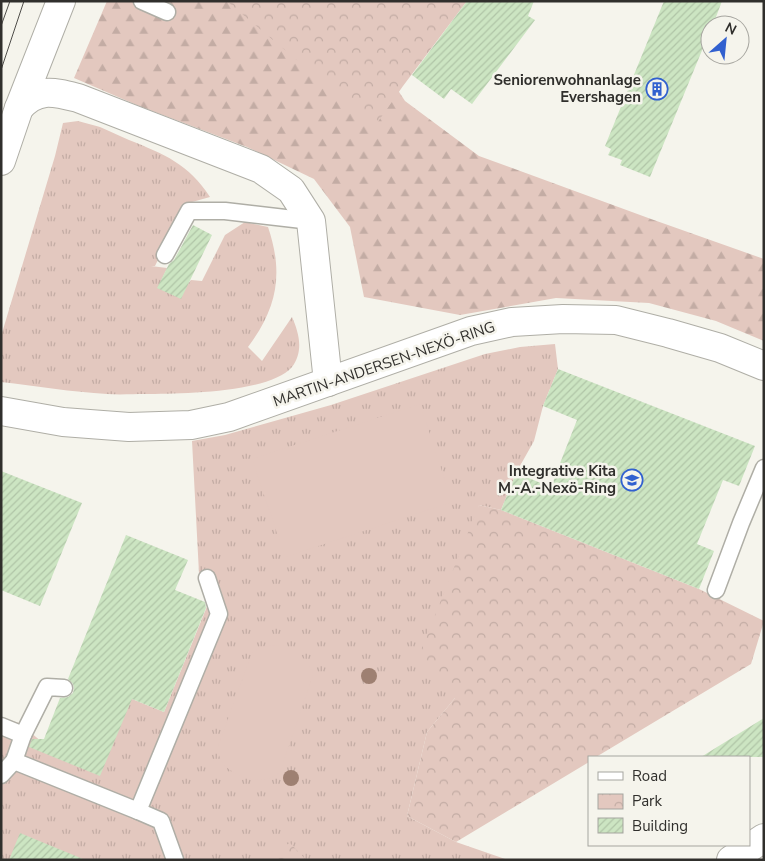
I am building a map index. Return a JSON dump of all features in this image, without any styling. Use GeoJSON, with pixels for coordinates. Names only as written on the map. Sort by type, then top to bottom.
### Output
{"type":"FeatureCollection","features":[{"type":"Feature","properties":{"kind":"street"},"geometry":{"type":"LineString","coordinates":[[1,161],[19,108],[61,1]]}},
{"type":"Feature","properties":{"kind":"street"},"geometry":{"type":"LineString","coordinates":[[19,108],[33,95],[45,93],[78,98],[261,169],[291,190],[311,221],[328,382]]}},
{"type":"Feature","properties":{"kind":"street","name":"MARTIN-ANDERSEN-NEXÖ-RING"},"geometry":{"type":"LineString","coordinates":[[1,411],[63,422],[119,426],[190,425],[229,417],[471,331],[512,322],[563,319],[616,320],[720,348],[764,366]]}},
{"type":"Feature","properties":{"kind":"street"},"geometry":{"type":"LineString","coordinates":[[731,860],[764,838]]}},
{"type":"Feature","properties":{"kind":"lane"},"geometry":{"type":"LineString","coordinates":[[142,1],[167,12]]}},
{"type":"Feature","properties":{"kind":"lane"},"geometry":{"type":"LineString","coordinates":[[165,255],[189,212],[225,211],[311,221]]}},
{"type":"Feature","properties":{"kind":"lane"},"geometry":{"type":"LineString","coordinates":[[716,590],[764,468]]}},
{"type":"Feature","properties":{"kind":"lane"},"geometry":{"type":"LineString","coordinates":[[138,812],[219,614],[207,578]]}},
{"type":"Feature","properties":{"kind":"lane"},"geometry":{"type":"LineString","coordinates":[[1,775],[14,761],[23,736],[47,687],[64,688]]}},
{"type":"Feature","properties":{"kind":"lane"},"geometry":{"type":"LineString","coordinates":[[1,726],[23,736]]}},
{"type":"Feature","properties":{"kind":"lane"},"geometry":{"type":"LineString","coordinates":[[14,761],[161,821],[175,860]]}},
{"type":"Feature","properties":{"kind":"green space"},"geometry":{"type":"Polygon","coordinates":[[[107,1],[406,1],[386,72],[405,101],[479,156],[764,259],[764,341],[716,321],[649,303],[556,298],[460,315],[364,297],[350,227],[314,179],[247,147],[139,106],[74,78],[107,1]]]}},
{"type":"Feature","properties":{"kind":"green space"},"geometry":{"type":"Polygon","coordinates":[[[231,1],[467,1],[375,126],[229,3],[231,1]]]}},
{"type":"Feature","properties":{"kind":"green space"},"geometry":{"type":"Polygon","coordinates":[[[78,121],[100,127],[175,161],[193,176],[210,197],[185,204],[155,266],[151,266],[167,268],[158,288],[188,284],[191,280],[202,281],[225,235],[245,222],[268,227],[276,260],[275,290],[266,318],[248,347],[262,361],[292,317],[297,329],[299,348],[296,361],[292,367],[281,376],[265,382],[245,387],[201,392],[107,394],[1,382],[2,333],[55,156],[63,123],[78,121]]]}},
{"type":"Feature","properties":{"kind":"green space"},"geometry":{"type":"Polygon","coordinates":[[[555,344],[558,369],[543,406],[534,441],[516,473],[501,510],[479,505],[455,698],[427,732],[407,816],[456,842],[508,860],[1,860],[1,717],[19,723],[42,742],[132,699],[164,712],[208,604],[199,573],[192,441],[225,435],[331,405],[485,354],[520,347],[555,344]]]}},
{"type":"Feature","properties":{"kind":"green space"},"geometry":{"type":"Polygon","coordinates":[[[420,404],[452,502],[285,557],[252,459],[420,404]]]}},
{"type":"Feature","properties":{"kind":"green space"},"geometry":{"type":"Polygon","coordinates":[[[479,505],[501,510],[699,589],[764,621],[751,664],[598,756],[588,756],[588,763],[456,842],[407,816],[427,732],[455,698],[419,655],[479,505]]]}},
{"type":"Feature","properties":{"kind":"green space"},"geometry":{"type":"Polygon","coordinates":[[[287,646],[299,654],[309,664],[313,675],[280,772],[271,778],[257,780],[238,775],[228,768],[223,764],[217,749],[252,653],[261,647],[287,646]]]}},
{"type":"Feature","properties":{"kind":"green space"},"geometry":{"type":"Polygon","coordinates":[[[290,843],[306,860],[257,860],[290,843]]]}},
{"type":"Feature","properties":{"kind":"building","name":"Seniorenwohnanlage Evershagen"},"geometry":{"type":"Polygon","coordinates":[[[467,1],[534,1],[528,16],[535,20],[472,104],[451,89],[444,99],[412,75],[467,1]]]}},
{"type":"Feature","properties":{"kind":"building","name":"Seniorenwohnanlage Evershagen"},"geometry":{"type":"Polygon","coordinates":[[[664,1],[722,1],[717,15],[700,15],[700,55],[650,177],[620,165],[622,160],[608,155],[611,149],[605,146],[664,1]]]}},
{"type":"Feature","properties":{"kind":"building"},"geometry":{"type":"Polygon","coordinates":[[[193,225],[212,235],[181,299],[157,288],[193,225]]]}},
{"type":"Feature","properties":{"kind":"building","name":"Integrative Kita M.-A.-Nexö-Ring"},"geometry":{"type":"Polygon","coordinates":[[[558,369],[755,446],[739,486],[723,480],[697,544],[714,551],[699,589],[501,510],[516,473],[551,487],[577,420],[543,406],[558,369]]]}},
{"type":"Feature","properties":{"kind":"building"},"geometry":{"type":"Polygon","coordinates":[[[1,471],[82,503],[40,606],[1,590],[1,471]]]}},
{"type":"Feature","properties":{"kind":"building"},"geometry":{"type":"Polygon","coordinates":[[[126,535],[188,560],[175,590],[205,602],[206,608],[164,712],[132,699],[100,776],[29,747],[32,739],[44,739],[60,698],[68,697],[73,693],[73,684],[68,679],[126,535]]]}},
{"type":"Feature","properties":{"kind":"building"},"geometry":{"type":"Polygon","coordinates":[[[764,718],[764,757],[703,756],[764,718]]]}},
{"type":"Feature","properties":{"kind":"building"},"geometry":{"type":"Polygon","coordinates":[[[20,833],[83,859],[83,860],[9,860],[20,833]]]}},
{"type":"Feature","properties":{"kind":"tram line"},"geometry":{"type":"LineString","coordinates":[[1,26],[10,1]]}},
{"type":"Feature","properties":{"kind":"tram line"},"geometry":{"type":"LineString","coordinates":[[1,70],[24,1]]}},
{"type":"Feature","properties":{"kind":"place","name":"Seniorenwohnanlage Evershagen"},"geometry":{"type":"Point","coordinates":[657,89]}},
{"type":"Feature","properties":{"kind":"place","name":"Integrative Kita M.-A.-Nexö-Ring"},"geometry":{"type":"Point","coordinates":[632,480]}}]}
